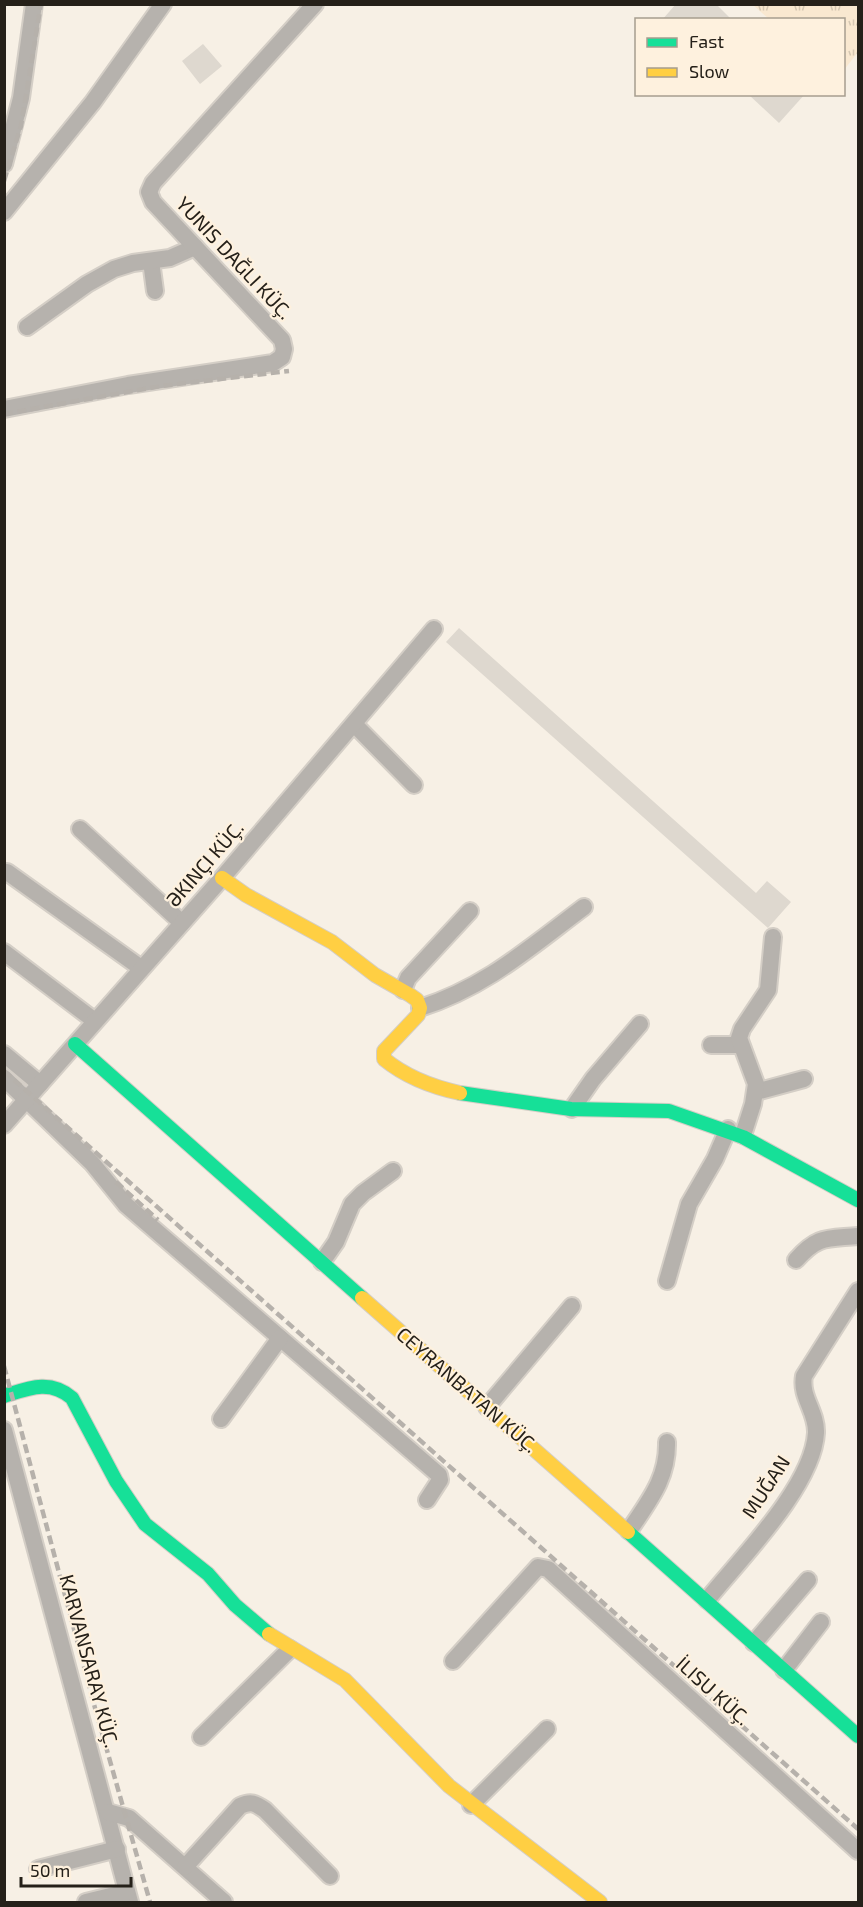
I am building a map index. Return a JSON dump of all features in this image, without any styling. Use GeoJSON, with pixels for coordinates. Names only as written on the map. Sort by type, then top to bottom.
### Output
{"type":"FeatureCollection","features":[{"type":"Feature","properties":{"kind":"street"},"geometry":{"type":"LineString","coordinates":[[4,164],[21,98],[34,4]]}},
{"type":"Feature","properties":{"kind":"street"},"geometry":{"type":"LineString","coordinates":[[4,212],[93,102],[163,4]]}},
{"type":"Feature","properties":{"kind":"street"},"geometry":{"type":"LineString","coordinates":[[4,409],[128,385],[273,363],[282,357],[284,349],[282,340],[153,202],[149,192],[153,183],[315,4]]}},
{"type":"Feature","properties":{"kind":"street"},"geometry":{"type":"LineString","coordinates":[[27,327],[87,284],[114,269],[170,258],[195,247]]}},
{"type":"Feature","properties":{"kind":"street"},"geometry":{"type":"LineString","coordinates":[[151,261],[155,291]]}},
{"type":"Feature","properties":{"kind":"street","name":"ƏKINÇI KÜÇ."},"geometry":{"type":"LineString","coordinates":[[4,1125],[222,878],[434,629]]}},
{"type":"Feature","properties":{"kind":"street"},"geometry":{"type":"LineString","coordinates":[[354,724],[414,785]]}},
{"type":"Feature","properties":{"kind":"street"},"geometry":{"type":"LineString","coordinates":[[80,829],[182,922]]}},
{"type":"Feature","properties":{"kind":"street"},"geometry":{"type":"LineString","coordinates":[[7,872],[141,968]]}},
{"type":"Feature","properties":{"kind":"street"},"geometry":{"type":"LineString","coordinates":[[222,878],[246,895],[332,942],[375,975],[417,1000],[420,1008],[418,1015],[384,1051],[384,1059],[402,1075],[466,1095],[572,1109],[666,1110],[735,1132],[858,1200]]}},
{"type":"Feature","properties":{"kind":"street"},"geometry":{"type":"LineString","coordinates":[[420,1008],[454,997],[477,985],[584,907]]}},
{"type":"Feature","properties":{"kind":"street"},"geometry":{"type":"LineString","coordinates":[[403,990],[408,978],[470,911]]}},
{"type":"Feature","properties":{"kind":"street"},"geometry":{"type":"LineString","coordinates":[[667,1281],[689,1204],[735,1132],[756,1092],[756,1084],[740,1045],[742,1029],[768,990],[773,937]]}},
{"type":"Feature","properties":{"kind":"street"},"geometry":{"type":"LineString","coordinates":[[4,952],[96,1021]]}},
{"type":"Feature","properties":{"kind":"street"},"geometry":{"type":"LineString","coordinates":[[572,1109],[580,1094],[640,1024]]}},
{"type":"Feature","properties":{"kind":"street","name":"CEYRANBATAN KÜÇ."},"geometry":{"type":"LineString","coordinates":[[75,1044],[706,1599],[858,1736]]}},
{"type":"Feature","properties":{"kind":"street"},"geometry":{"type":"LineString","coordinates":[[711,1045],[740,1045]]}},
{"type":"Feature","properties":{"kind":"street"},"geometry":{"type":"LineString","coordinates":[[4,1054],[40,1084]]}},
{"type":"Feature","properties":{"kind":"street"},"geometry":{"type":"LineString","coordinates":[[4,1078],[92,1163],[126,1206],[439,1475],[440,1480],[427,1500]]}},
{"type":"Feature","properties":{"kind":"street"},"geometry":{"type":"LineString","coordinates":[[756,1092],[804,1078]]}},
{"type":"Feature","properties":{"kind":"street"},"geometry":{"type":"LineString","coordinates":[[322,1262],[336,1242],[352,1204],[393,1171]]}},
{"type":"Feature","properties":{"kind":"street"},"geometry":{"type":"LineString","coordinates":[[796,1260],[811,1243],[858,1236]]}},
{"type":"Feature","properties":{"kind":"street","name":"MUĞAN"},"geometry":{"type":"LineString","coordinates":[[706,1599],[778,1513],[808,1462],[816,1434],[815,1420],[802,1388],[804,1376],[858,1291]]}},
{"type":"Feature","properties":{"kind":"street"},"geometry":{"type":"LineString","coordinates":[[487,1407],[572,1306]]}},
{"type":"Feature","properties":{"kind":"street"},"geometry":{"type":"LineString","coordinates":[[221,1419],[280,1338]]}},
{"type":"Feature","properties":{"kind":"street"},"geometry":{"type":"LineString","coordinates":[[4,1396],[47,1383],[65,1390],[72,1398],[136,1514],[160,1537],[208,1574],[253,1622],[290,1649],[335,1672],[345,1680],[449,1786],[600,1902]]}},
{"type":"Feature","properties":{"kind":"street","name":"KARVANSARAY KÜÇ."},"geometry":{"type":"LineString","coordinates":[[4,1430],[129,1897]]}},
{"type":"Feature","properties":{"kind":"street"},"geometry":{"type":"LineString","coordinates":[[629,1532],[661,1481],[668,1463],[667,1442]]}},
{"type":"Feature","properties":{"kind":"street","name":"İLISU KÜÇ."},"geometry":{"type":"LineString","coordinates":[[453,1661],[538,1567],[548,1569],[858,1851]]}},
{"type":"Feature","properties":{"kind":"street"},"geometry":{"type":"LineString","coordinates":[[754,1643],[808,1580]]}},
{"type":"Feature","properties":{"kind":"street"},"geometry":{"type":"LineString","coordinates":[[784,1670],[821,1622]]}},
{"type":"Feature","properties":{"kind":"street"},"geometry":{"type":"LineString","coordinates":[[201,1737],[290,1649]]}},
{"type":"Feature","properties":{"kind":"street"},"geometry":{"type":"LineString","coordinates":[[471,1805],[547,1729]]}},
{"type":"Feature","properties":{"kind":"street"},"geometry":{"type":"LineString","coordinates":[[184,1867],[240,1806],[249,1802],[256,1803],[265,1810],[330,1876]]}},
{"type":"Feature","properties":{"kind":"street"},"geometry":{"type":"LineString","coordinates":[[108,1812],[129,1818],[225,1902]]}},
{"type":"Feature","properties":{"kind":"street"},"geometry":{"type":"LineString","coordinates":[[38,1869],[117,1849]]}},
{"type":"Feature","properties":{"kind":"street"},"geometry":{"type":"LineString","coordinates":[[86,1902],[129,1897]]}},
{"type":"Feature","properties":{"kind":"green space"},"geometry":{"type":"Polygon","coordinates":[[[753,5],[858,5],[858,52],[845,69],[845,18],[768,18],[753,5]]]}},
{"type":"Feature","properties":{"kind":"building"},"geometry":{"type":"Polygon","coordinates":[[[676,4],[716,4],[730,18],[664,18],[676,4]]]}},
{"type":"Feature","properties":{"kind":"building"},"geometry":{"type":"Polygon","coordinates":[[[203,44],[222,66],[200,84],[182,61],[203,44]]]}},
{"type":"Feature","properties":{"kind":"building"},"geometry":{"type":"Polygon","coordinates":[[[750,96],[803,96],[779,123],[750,96]]]}},
{"type":"Feature","properties":{"kind":"building"},"geometry":{"type":"Polygon","coordinates":[[[459,628],[756,893],[767,881],[791,902],[768,928],[446,642],[459,628]]]}},
{"type":"Feature","properties":{"kind":"railway"},"geometry":{"type":"LineString","coordinates":[[4,181],[21,126],[41,4]]}},
{"type":"Feature","properties":{"kind":"railway"},"geometry":{"type":"LineString","coordinates":[[4,414],[161,386],[289,371]]}},
{"type":"Feature","properties":{"kind":"railway"},"geometry":{"type":"LineString","coordinates":[[4,1071],[858,1829]]}},
{"type":"Feature","properties":{"kind":"railway"},"geometry":{"type":"LineString","coordinates":[[116,1182],[158,1220]]}},
{"type":"Feature","properties":{"kind":"railway"},"geometry":{"type":"LineString","coordinates":[[4,1366],[95,1708],[150,1902]]}},
{"type":"Feature","properties":{"kind":"traffic: fast"},"geometry":{"type":"LineString","coordinates":[[75,1044],[362,1298]]}},
{"type":"Feature","properties":{"kind":"traffic: fast"},"geometry":{"type":"LineString","coordinates":[[460,1093],[571,1109],[669,1111],[743,1137],[858,1200]]}},
{"type":"Feature","properties":{"kind":"traffic: fast"},"geometry":{"type":"LineString","coordinates":[[4,1396],[31,1388],[47,1387],[64,1392],[72,1398],[116,1481],[145,1524],[208,1574],[235,1605],[269,1634]]}},
{"type":"Feature","properties":{"kind":"traffic: fast"},"geometry":{"type":"LineString","coordinates":[[628,1532],[858,1736]]}},
{"type":"Feature","properties":{"kind":"traffic: slow"},"geometry":{"type":"LineString","coordinates":[[222,878],[246,895],[332,942],[375,975],[417,1000],[420,1008],[418,1015],[384,1051],[384,1059],[420,1080],[460,1093]]}},
{"type":"Feature","properties":{"kind":"traffic: slow"},"geometry":{"type":"LineString","coordinates":[[362,1298],[628,1532]]}},
{"type":"Feature","properties":{"kind":"traffic: slow"},"geometry":{"type":"LineString","coordinates":[[269,1634],[345,1680],[449,1786],[600,1902]]}}]}
